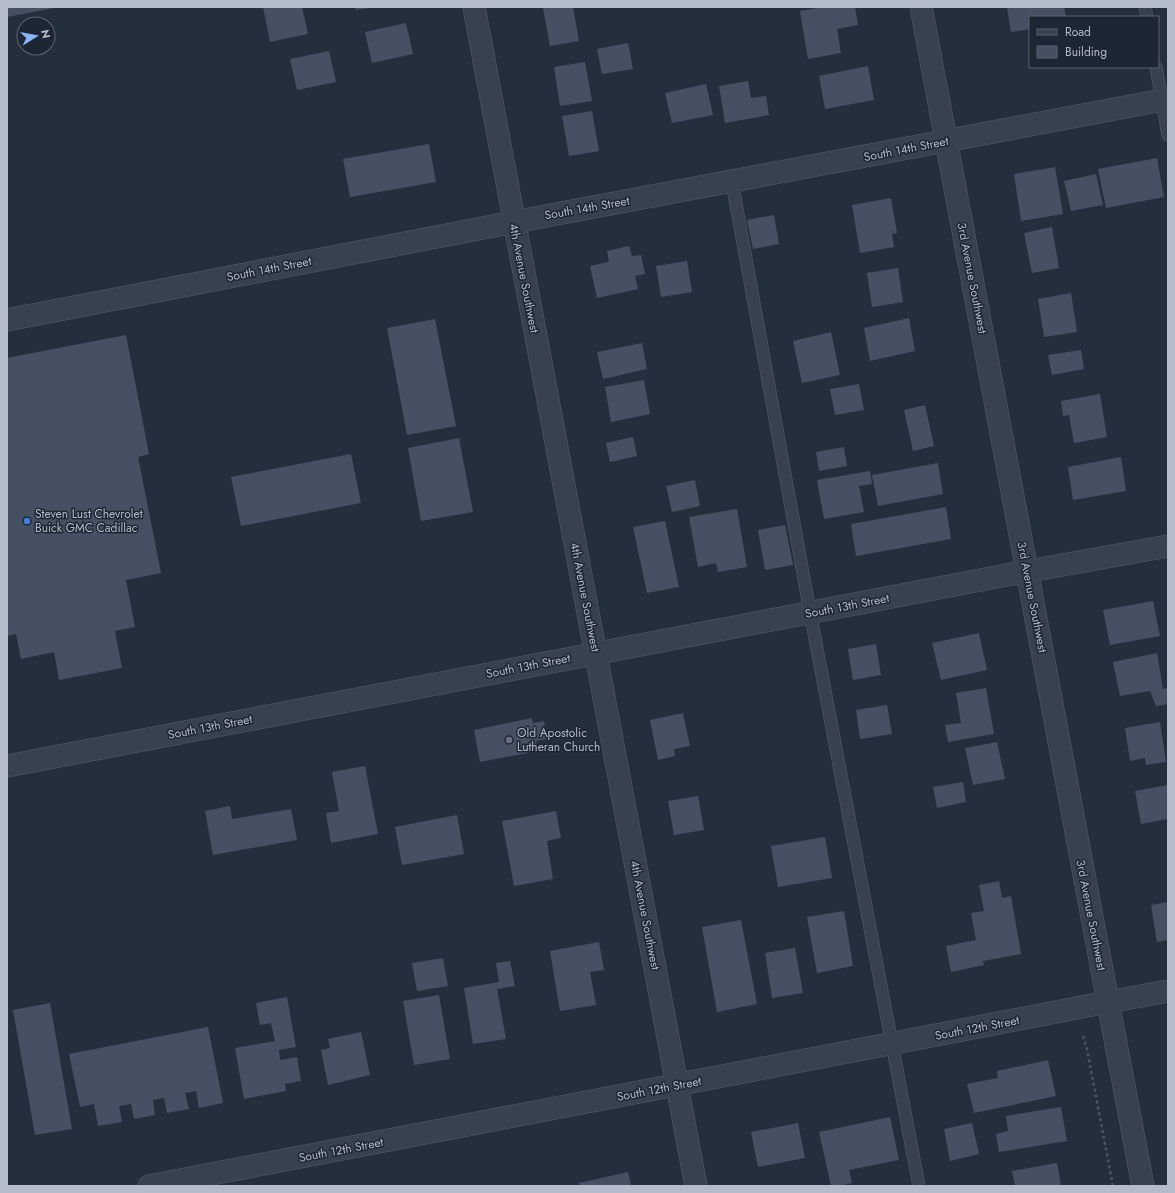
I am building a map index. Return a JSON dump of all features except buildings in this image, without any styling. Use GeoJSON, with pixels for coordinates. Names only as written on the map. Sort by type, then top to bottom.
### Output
{"type":"FeatureCollection","features":[{"type":"Feature","properties":{"kind":"street","name":"4th Avenue Southwest"},"geometry":{"type":"LineString","coordinates":[[474,7],[696,1186]]}},
{"type":"Feature","properties":{"kind":"street","name":"3rd Avenue Southwest"},"geometry":{"type":"LineString","coordinates":[[921,7],[1143,1186]]}},
{"type":"Feature","properties":{"kind":"street","name":"South 14th Street"},"geometry":{"type":"LineString","coordinates":[[7,320],[514,222],[1165,100]]}},
{"type":"Feature","properties":{"kind":"street","name":"South 13th Street"},"geometry":{"type":"LineString","coordinates":[[7,766],[810,612],[1168,546]]}},
{"type":"Feature","properties":{"kind":"street","name":"South 12th Street"},"geometry":{"type":"LineString","coordinates":[[149,1186],[1168,991]]}},
{"type":"Feature","properties":{"kind":"lane"},"geometry":{"type":"LineString","coordinates":[[1156,68],[1165,100],[1168,135]]}},
{"type":"Feature","properties":{"kind":"lane"},"geometry":{"type":"LineString","coordinates":[[732,182],[810,612],[919,1186]]}},
{"type":"Feature","properties":{"kind":"path"},"geometry":{"type":"LineString","coordinates":[[1083,1036],[1087,1049],[1113,1186]]}},
{"type":"Feature","properties":{"kind":"place","name":"Steven Lust Chevrolet Buick GMC Cadillac"},"geometry":{"type":"Point","coordinates":[27,521]}},
{"type":"Feature","properties":{"kind":"place","name":"Old Apostolic Lutheran Church"},"geometry":{"type":"Point","coordinates":[509,740]}}]}
